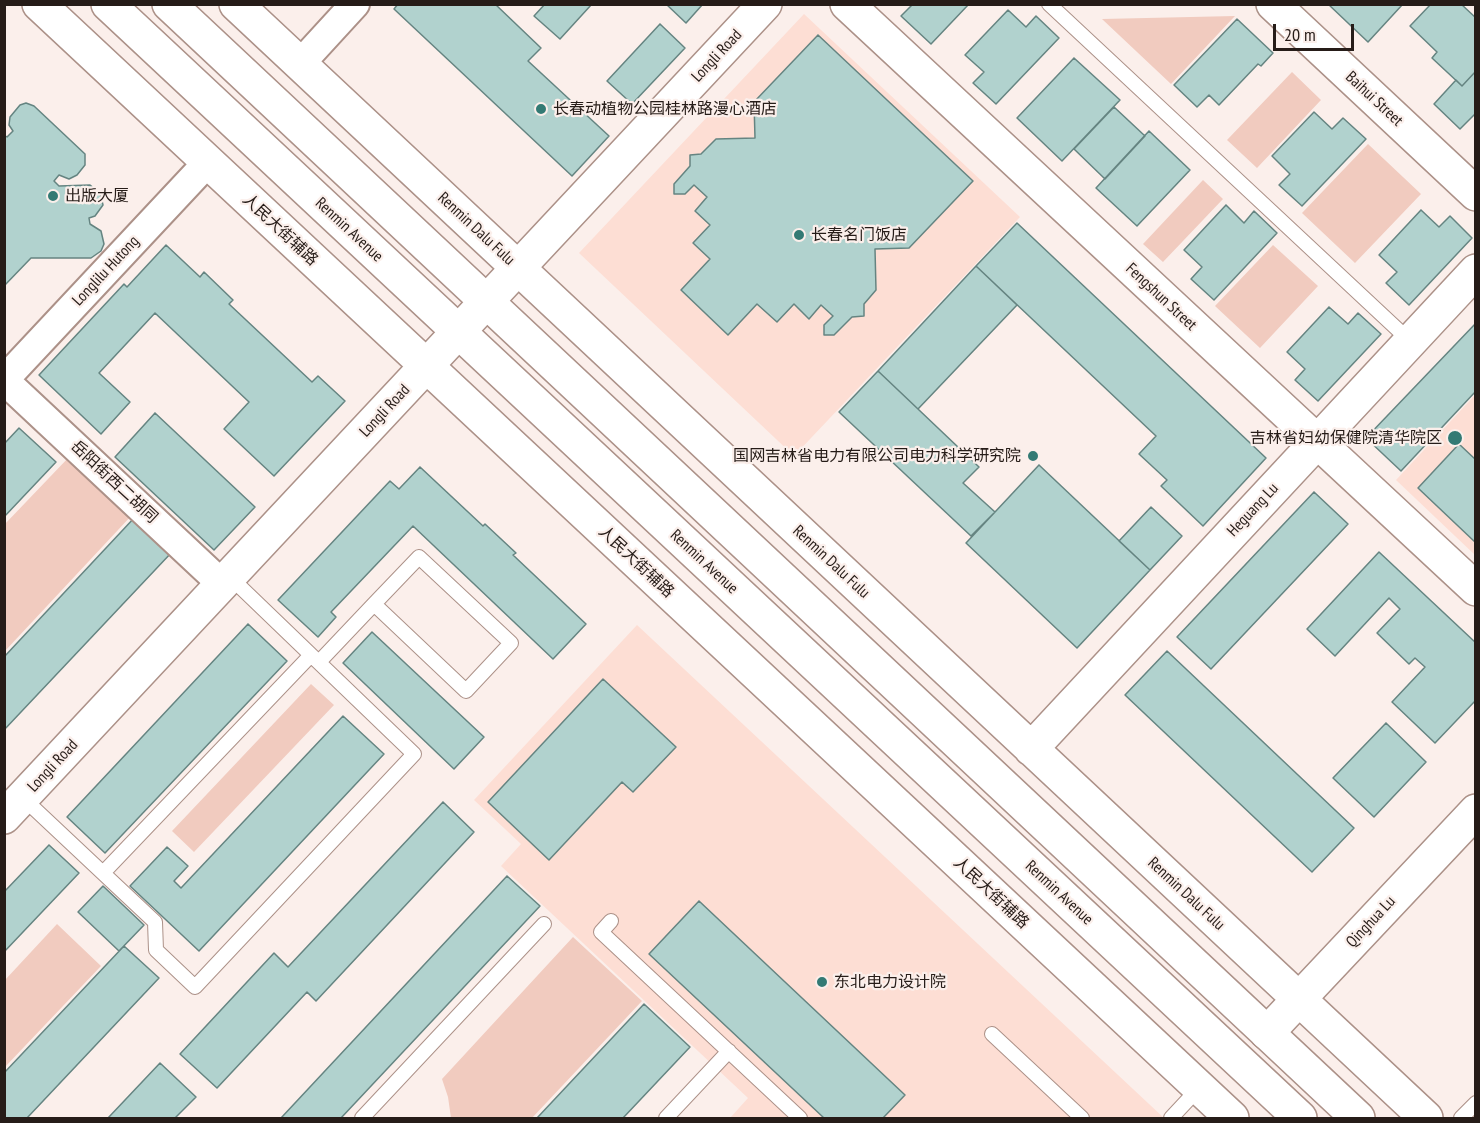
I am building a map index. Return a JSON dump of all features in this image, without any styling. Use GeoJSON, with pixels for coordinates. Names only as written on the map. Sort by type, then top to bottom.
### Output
{"type":"FeatureCollection","features":[{"type":"Feature","properties":{"kind":"main road","name":"人民大街辅路"},"geometry":{"type":"LineString","coordinates":[[39,4],[1232,1119]]}},
{"type":"Feature","properties":{"kind":"main road","name":"Renmin Avenue"},"geometry":{"type":"LineString","coordinates":[[108,4],[1300,1119]]}},
{"type":"Feature","properties":{"kind":"main road"},"geometry":{"type":"LineString","coordinates":[[169,4],[1358,1119]]}},
{"type":"Feature","properties":{"kind":"main road","name":"Renmin Dalu Fulu"},"geometry":{"type":"LineString","coordinates":[[236,4],[1426,1119]]}},
{"type":"Feature","properties":{"kind":"main road","name":"Longli Road"},"geometry":{"type":"LineString","coordinates":[[14,808],[765,4]]}},
{"type":"Feature","properties":{"kind":"main road","name":"Fengshun Street"},"geometry":{"type":"LineString","coordinates":[[847,4],[1476,589]]}},
{"type":"Feature","properties":{"kind":"main road","name":"Baihui Street"},"geometry":{"type":"LineString","coordinates":[[1273,4],[1476,194]]}},
{"type":"Feature","properties":{"kind":"main road","name":"Heguang Lu"},"geometry":{"type":"LineString","coordinates":[[1031,749],[1476,271]]}},
{"type":"Feature","properties":{"kind":"main road","name":"Qinghua Lu"},"geometry":{"type":"LineString","coordinates":[[1268,1034],[1476,811]]}},
{"type":"Feature","properties":{"kind":"street"},"geometry":{"type":"LineString","coordinates":[[300,64],[356,4]]}},
{"type":"Feature","properties":{"kind":"street","name":"Longlilu Hutong"},"geometry":{"type":"LineString","coordinates":[[5,380],[208,162]]}},
{"type":"Feature","properties":{"kind":"street","name":"岳阳街西二胡同"},"geometry":{"type":"LineString","coordinates":[[5,380],[226,581]]}},
{"type":"Feature","properties":{"kind":"lane"},"geometry":{"type":"LineString","coordinates":[[1049,4],[1410,341]]}},
{"type":"Feature","properties":{"kind":"lane"},"geometry":{"type":"LineString","coordinates":[[103,873],[315,658],[374,604],[419,556],[511,644],[466,691],[374,604]]}},
{"type":"Feature","properties":{"kind":"lane"},"geometry":{"type":"LineString","coordinates":[[14,808],[103,873],[155,922],[156,950],[195,987],[414,754],[315,658],[226,581]]}},
{"type":"Feature","properties":{"kind":"lane"},"geometry":{"type":"LineString","coordinates":[[611,921],[601,932],[800,1119]]}},
{"type":"Feature","properties":{"kind":"lane"},"geometry":{"type":"LineString","coordinates":[[362,1119],[544,924]]}},
{"type":"Feature","properties":{"kind":"lane"},"geometry":{"type":"LineString","coordinates":[[992,1034],[1082,1119]]}},
{"type":"Feature","properties":{"kind":"lane"},"geometry":{"type":"LineString","coordinates":[[666,1119],[729,1051]]}},
{"type":"Feature","properties":{"kind":"lane"},"geometry":{"type":"LineString","coordinates":[[1171,1119],[1200,1088]]}},
{"type":"Feature","properties":{"kind":"lane"},"geometry":{"type":"LineString","coordinates":[[1461,1119],[1476,1102]]}},
{"type":"Feature","properties":{"kind":"shaded area","name":"长春名门饭店"},"geometry":{"type":"Polygon","coordinates":[[[804,14],[1020,217],[794,456],[579,253],[804,14]]]}},
{"type":"Feature","properties":{"kind":"shaded area"},"geometry":{"type":"Polygon","coordinates":[[[1235,16],[1171,84],[1102,19],[1235,16]]]}},
{"type":"Feature","properties":{"kind":"shaded area"},"geometry":{"type":"Polygon","coordinates":[[[1292,72],[1321,100],[1257,168],[1227,140],[1292,72]]]}},
{"type":"Feature","properties":{"kind":"shaded area"},"geometry":{"type":"Polygon","coordinates":[[[1368,144],[1421,194],[1355,263],[1302,213],[1368,144]]]}},
{"type":"Feature","properties":{"kind":"shaded area"},"geometry":{"type":"Polygon","coordinates":[[[1203,180],[1223,199],[1163,262],[1143,244],[1203,180]]]}},
{"type":"Feature","properties":{"kind":"shaded area"},"geometry":{"type":"Polygon","coordinates":[[[1273,245],[1318,286],[1260,348],[1215,306],[1273,245]]]}},
{"type":"Feature","properties":{"kind":"shaded area","name":"吉林省妇幼保健院清华院区"},"geometry":{"type":"Polygon","coordinates":[[[1475,395],[1475,555],[1396,480],[1475,395]]]}},
{"type":"Feature","properties":{"kind":"shaded area"},"geometry":{"type":"Polygon","coordinates":[[[70,456],[132,515],[5,651],[4,525],[70,456]]]}},
{"type":"Feature","properties":{"kind":"shaded area","name":"东北电力设计院"},"geometry":{"type":"Polygon","coordinates":[[[637,625],[1164,1118],[730,1118],[748,1098],[501,866],[521,844],[474,800],[637,625]]]}},
{"type":"Feature","properties":{"kind":"shaded area"},"geometry":{"type":"Polygon","coordinates":[[[311,684],[334,705],[194,852],[172,831],[311,684]]]}},
{"type":"Feature","properties":{"kind":"shaded area"},"geometry":{"type":"Polygon","coordinates":[[[57,924],[101,966],[5,1067],[5,980],[57,924]]]}},
{"type":"Feature","properties":{"kind":"shaded area"},"geometry":{"type":"Polygon","coordinates":[[[573,937],[642,1001],[532,1118],[451,1118],[442,1079],[573,937]]]}},
{"type":"Feature","properties":{"kind":"building","name":"长春动植物公园桂林路漫心酒店"},"geometry":{"type":"Polygon","coordinates":[[[398,4],[495,4],[541,48],[528,61],[609,136],[572,176],[394,9],[398,4]]]}},
{"type":"Feature","properties":{"kind":"building"},"geometry":{"type":"Polygon","coordinates":[[[545,4],[592,4],[560,39],[534,16],[545,4]]]}},
{"type":"Feature","properties":{"kind":"building"},"geometry":{"type":"Polygon","coordinates":[[[666,4],[703,4],[686,23],[666,4]]]}},
{"type":"Feature","properties":{"kind":"building"},"geometry":{"type":"Polygon","coordinates":[[[913,4],[969,4],[931,44],[901,16],[913,4]]]}},
{"type":"Feature","properties":{"kind":"building"},"geometry":{"type":"Polygon","coordinates":[[[1328,4],[1403,4],[1368,42],[1328,4]]]}},
{"type":"Feature","properties":{"kind":"building"},"geometry":{"type":"Polygon","coordinates":[[[1431,4],[1461,4],[1476,18],[1476,71],[1462,86],[1432,58],[1437,52],[1410,26],[1431,4]]]}},
{"type":"Feature","properties":{"kind":"building"},"geometry":{"type":"Polygon","coordinates":[[[1008,10],[1026,27],[1036,16],[1059,38],[996,104],[973,83],[984,72],[965,55],[1008,10]]]}},
{"type":"Feature","properties":{"kind":"building"},"geometry":{"type":"Polygon","coordinates":[[[1237,19],[1273,53],[1261,66],[1258,64],[1219,105],[1209,95],[1197,107],[1174,85],[1237,19]]]}},
{"type":"Feature","properties":{"kind":"building"},"geometry":{"type":"Polygon","coordinates":[[[660,24],[685,48],[632,104],[607,81],[660,24]]]}},
{"type":"Feature","properties":{"kind":"building"},"geometry":{"type":"Polygon","coordinates":[[[818,35],[973,181],[909,248],[875,249],[876,290],[864,304],[864,316],[852,317],[834,335],[824,335],[824,325],[833,316],[821,305],[809,319],[794,304],[777,322],[757,304],[728,335],[681,290],[710,259],[693,243],[710,225],[695,211],[707,197],[694,185],[685,194],[674,194],[674,184],[690,166],[690,155],[701,154],[716,139],[755,138],[754,102],[818,35]]]}},
{"type":"Feature","properties":{"kind":"building"},"geometry":{"type":"Polygon","coordinates":[[[1074,58],[1120,100],[1062,161],[1017,118],[1074,58]]]}},
{"type":"Feature","properties":{"kind":"building"},"geometry":{"type":"Polygon","coordinates":[[[1476,71],[1476,113],[1460,129],[1434,104],[1456,80],[1462,86],[1476,71]]]}},
{"type":"Feature","properties":{"kind":"building","name":"出版大厦"},"geometry":{"type":"Polygon","coordinates":[[[26,103],[34,106],[85,154],[85,165],[77,175],[69,179],[59,175],[54,181],[59,186],[90,185],[100,193],[103,205],[95,216],[89,218],[90,224],[101,231],[104,244],[101,251],[91,258],[31,258],[4,286],[4,135],[7,137],[13,131],[9,125],[10,117],[20,105],[26,103]]]}},
{"type":"Feature","properties":{"kind":"building"},"geometry":{"type":"Polygon","coordinates":[[[1114,107],[1145,136],[1105,179],[1074,149],[1114,107]]]}},
{"type":"Feature","properties":{"kind":"building"},"geometry":{"type":"Polygon","coordinates":[[[1314,112],[1332,129],[1343,118],[1366,139],[1302,206],[1279,185],[1290,174],[1272,156],[1314,112]]]}},
{"type":"Feature","properties":{"kind":"building"},"geometry":{"type":"Polygon","coordinates":[[[1149,131],[1190,170],[1137,226],[1096,188],[1149,131]]]}},
{"type":"Feature","properties":{"kind":"building"},"geometry":{"type":"Polygon","coordinates":[[[1226,205],[1244,223],[1254,211],[1277,233],[1214,300],[1191,279],[1202,267],[1184,250],[1226,205]]]}},
{"type":"Feature","properties":{"kind":"building"},"geometry":{"type":"Polygon","coordinates":[[[1421,210],[1439,227],[1450,216],[1472,238],[1409,305],[1386,283],[1397,272],[1379,255],[1421,210]]]}},
{"type":"Feature","properties":{"kind":"building"},"geometry":{"type":"Polygon","coordinates":[[[1017,223],[1266,458],[1203,526],[1161,486],[1167,480],[1139,454],[1156,436],[976,266],[1017,223]]]}},
{"type":"Feature","properties":{"kind":"building"},"geometry":{"type":"Polygon","coordinates":[[[166,245],[200,277],[204,272],[233,300],[229,304],[312,382],[318,376],[345,401],[274,476],[224,429],[249,402],[155,313],[99,373],[130,402],[101,434],[39,375],[124,284],[127,287],[166,245]]]}},
{"type":"Feature","properties":{"kind":"building"},"geometry":{"type":"Polygon","coordinates":[[[976,266],[1017,305],[918,409],[878,371],[976,266]]]}},
{"type":"Feature","properties":{"kind":"building"},"geometry":{"type":"Polygon","coordinates":[[[1329,307],[1348,324],[1358,313],[1381,334],[1318,401],[1295,380],[1305,369],[1287,352],[1329,307]]]}},
{"type":"Feature","properties":{"kind":"building"},"geometry":{"type":"Polygon","coordinates":[[[1476,323],[1476,391],[1401,471],[1366,438],[1476,323]]]}},
{"type":"Feature","properties":{"kind":"building"},"geometry":{"type":"Polygon","coordinates":[[[878,371],[979,467],[963,483],[995,512],[971,536],[839,412],[878,371]]]}},
{"type":"Feature","properties":{"kind":"building"},"geometry":{"type":"Polygon","coordinates":[[[155,413],[255,507],[214,550],[115,457],[155,413]]]}},
{"type":"Feature","properties":{"kind":"building"},"geometry":{"type":"Polygon","coordinates":[[[19,428],[56,462],[4,517],[4,444],[19,428]]]}},
{"type":"Feature","properties":{"kind":"building"},"geometry":{"type":"Polygon","coordinates":[[[1459,444],[1476,460],[1476,543],[1418,488],[1459,444]]]}},
{"type":"Feature","properties":{"kind":"building"},"geometry":{"type":"Polygon","coordinates":[[[1039,465],[1150,570],[1077,648],[966,543],[1039,465]]]}},
{"type":"Feature","properties":{"kind":"building"},"geometry":{"type":"Polygon","coordinates":[[[420,467],[483,526],[485,524],[516,553],[513,555],[586,624],[553,659],[413,526],[331,612],[336,617],[318,637],[278,600],[390,481],[399,489],[420,467]]]}},
{"type":"Feature","properties":{"kind":"building"},"geometry":{"type":"Polygon","coordinates":[[[1314,492],[1348,524],[1211,669],[1177,637],[1314,492]]]}},
{"type":"Feature","properties":{"kind":"building"},"geometry":{"type":"Polygon","coordinates":[[[1151,507],[1182,536],[1150,570],[1119,541],[1151,507]]]}},
{"type":"Feature","properties":{"kind":"building"},"geometry":{"type":"Polygon","coordinates":[[[135,517],[172,552],[4,730],[4,657],[135,517]]]}},
{"type":"Feature","properties":{"kind":"building"},"geometry":{"type":"Polygon","coordinates":[[[1379,552],[1476,643],[1476,700],[1435,743],[1392,702],[1425,667],[1415,658],[1409,664],[1377,633],[1400,609],[1389,598],[1335,656],[1307,629],[1379,552]]]}},
{"type":"Feature","properties":{"kind":"building"},"geometry":{"type":"Polygon","coordinates":[[[248,624],[287,661],[105,853],[67,817],[248,624]]]}},
{"type":"Feature","properties":{"kind":"building"},"geometry":{"type":"Polygon","coordinates":[[[372,632],[484,737],[454,769],[343,663],[372,632]]]}},
{"type":"Feature","properties":{"kind":"building"},"geometry":{"type":"Polygon","coordinates":[[[1167,651],[1354,828],[1312,872],[1125,695],[1167,651]]]}},
{"type":"Feature","properties":{"kind":"building"},"geometry":{"type":"Polygon","coordinates":[[[603,679],[676,747],[633,792],[622,782],[549,860],[488,802],[603,679]]]}},
{"type":"Feature","properties":{"kind":"building"},"geometry":{"type":"Polygon","coordinates":[[[343,716],[384,754],[199,951],[130,886],[167,847],[188,866],[174,881],[181,888],[343,716]]]}},
{"type":"Feature","properties":{"kind":"building"},"geometry":{"type":"Polygon","coordinates":[[[1386,723],[1426,762],[1374,817],[1333,778],[1386,723]]]}},
{"type":"Feature","properties":{"kind":"building"},"geometry":{"type":"Polygon","coordinates":[[[443,802],[474,832],[316,1001],[307,992],[217,1088],[180,1054],[274,953],[288,967],[443,802]]]}},
{"type":"Feature","properties":{"kind":"building"},"geometry":{"type":"Polygon","coordinates":[[[49,845],[79,873],[4,952],[4,892],[49,845]]]}},
{"type":"Feature","properties":{"kind":"building"},"geometry":{"type":"Polygon","coordinates":[[[507,876],[540,906],[341,1118],[281,1118],[507,876]]]}},
{"type":"Feature","properties":{"kind":"building"},"geometry":{"type":"Polygon","coordinates":[[[103,886],[144,925],[119,951],[78,912],[103,886]]]}},
{"type":"Feature","properties":{"kind":"building"},"geometry":{"type":"Polygon","coordinates":[[[699,901],[905,1095],[883,1118],[824,1118],[649,954],[699,901]]]}},
{"type":"Feature","properties":{"kind":"building"},"geometry":{"type":"Polygon","coordinates":[[[124,946],[159,978],[27,1118],[4,1118],[4,1073],[124,946]]]}},
{"type":"Feature","properties":{"kind":"building"},"geometry":{"type":"Polygon","coordinates":[[[644,1004],[690,1047],[623,1118],[537,1118],[644,1004]]]}},
{"type":"Feature","properties":{"kind":"building"},"geometry":{"type":"Polygon","coordinates":[[[160,1063],[196,1097],[175,1118],[108,1118],[160,1063]]]}},
{"type":"Feature","properties":{"kind":"place","name":"长春动植物公园桂林路漫心酒店"},"geometry":{"type":"Point","coordinates":[541,109]}},
{"type":"Feature","properties":{"kind":"place","name":"出版大厦"},"geometry":{"type":"Point","coordinates":[53,196]}},
{"type":"Feature","properties":{"kind":"place","name":"长春名门饭店"},"geometry":{"type":"Point","coordinates":[799,235]}},
{"type":"Feature","properties":{"kind":"place","name":"吉林省妇幼保健院清华院区"},"geometry":{"type":"Point","coordinates":[1455,438]}},
{"type":"Feature","properties":{"kind":"place","name":"国网吉林省电力有限公司电力科学研究院"},"geometry":{"type":"Point","coordinates":[1033,456]}},
{"type":"Feature","properties":{"kind":"place","name":"东北电力设计院"},"geometry":{"type":"Point","coordinates":[822,982]}}]}
